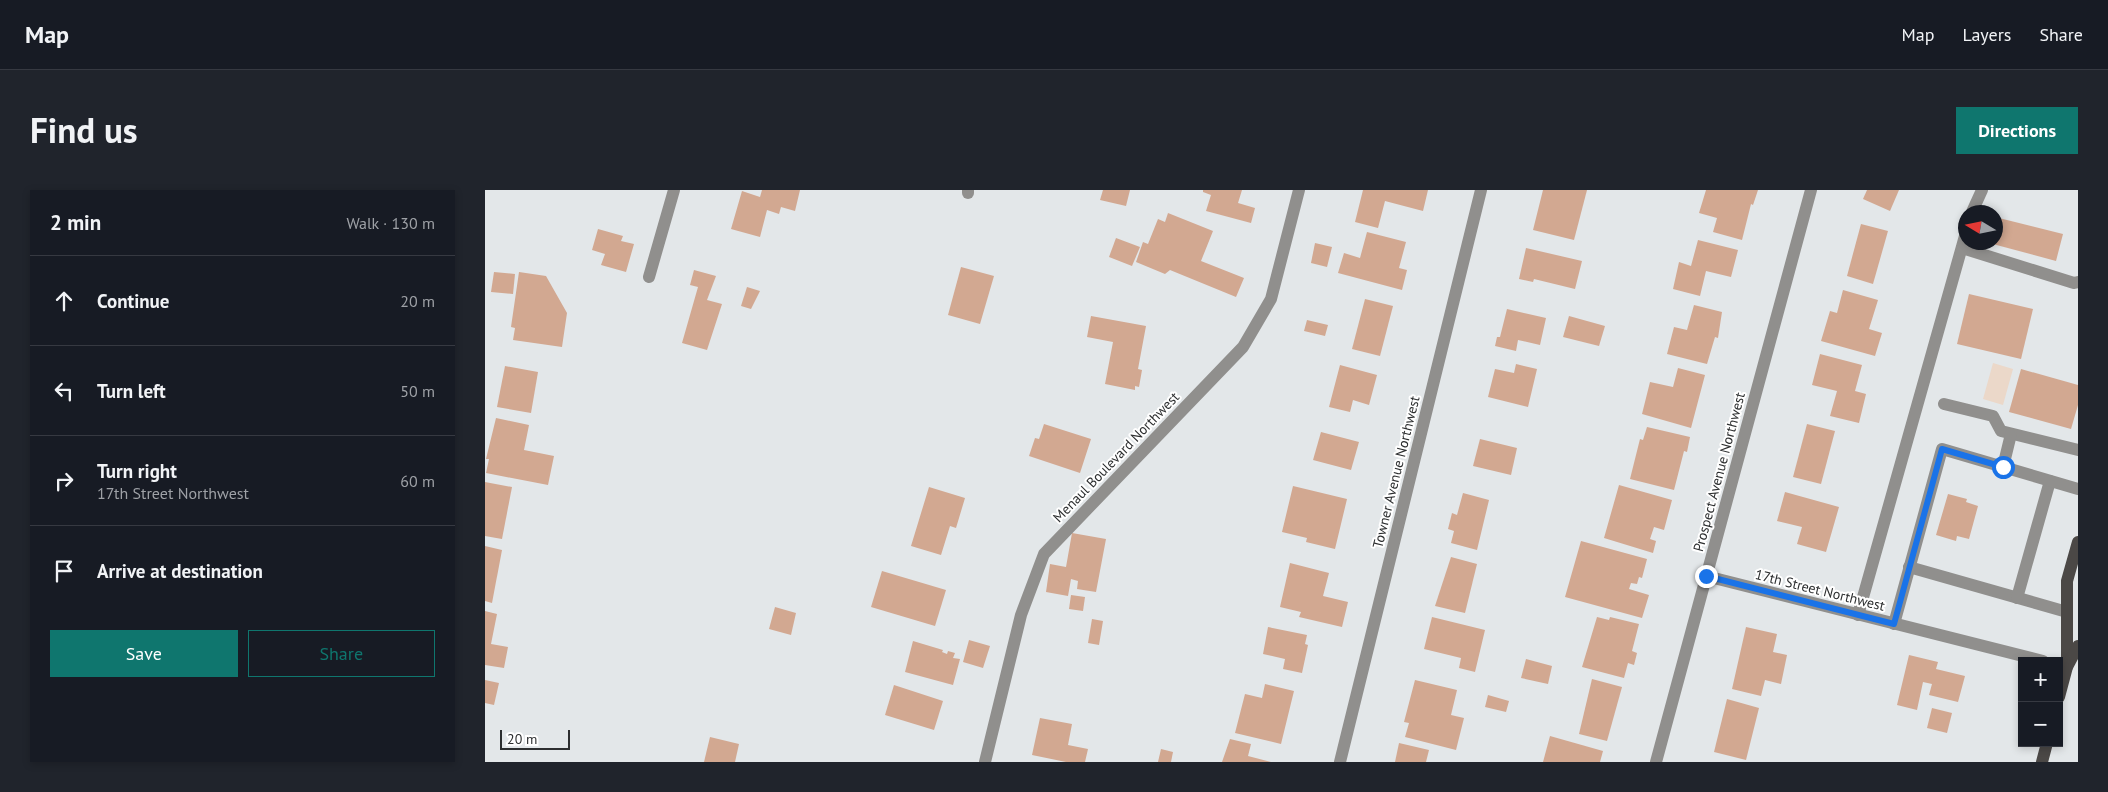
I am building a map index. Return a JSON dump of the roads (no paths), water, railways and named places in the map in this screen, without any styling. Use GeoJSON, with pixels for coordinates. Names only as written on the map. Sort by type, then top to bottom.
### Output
{"type":"FeatureCollection","features":[{"type":"Feature","properties":{"kind":"main road"},"geometry":{"type":"LineString","coordinates":[[2063,666],[2067,581],[2078,542]]}},
{"type":"Feature","properties":{"kind":"main road"},"geometry":{"type":"LineString","coordinates":[[2063,666],[2078,646]]}},
{"type":"Feature","properties":{"kind":"main road"},"geometry":{"type":"LineString","coordinates":[[2042,762],[2046,747]]}},
{"type":"Feature","properties":{"kind":"street"},"geometry":{"type":"LineString","coordinates":[[649,278],[674,190]]}},
{"type":"Feature","properties":{"kind":"street","name":"Menaul Boulevard Northwest"},"geometry":{"type":"LineString","coordinates":[[985,762],[1021,615],[1044,554],[1243,347],[1271,299],[1299,190]]}},
{"type":"Feature","properties":{"kind":"street","name":"Towner Avenue Northwest"},"geometry":{"type":"LineString","coordinates":[[1340,762],[1481,190]]}},
{"type":"Feature","properties":{"kind":"street","name":"Prospect Avenue Northwest"},"geometry":{"type":"LineString","coordinates":[[1656,762],[1811,190]]}},
{"type":"Feature","properties":{"kind":"street"},"geometry":{"type":"LineString","coordinates":[[1975,205],[1982,190]]}},
{"type":"Feature","properties":{"kind":"street"},"geometry":{"type":"LineString","coordinates":[[1858,615],[1962,250]]}},
{"type":"Feature","properties":{"kind":"street"},"geometry":{"type":"LineString","coordinates":[[1985,250],[2073,283],[2078,282]]}},
{"type":"Feature","properties":{"kind":"street"},"geometry":{"type":"LineString","coordinates":[[1944,404],[1993,416],[2001,431],[2078,450]]}},
{"type":"Feature","properties":{"kind":"street"},"geometry":{"type":"LineString","coordinates":[[2003,467],[2011,434]]}},
{"type":"Feature","properties":{"kind":"street"},"geometry":{"type":"LineString","coordinates":[[1894,624],[1942,449],[2078,489]]}},
{"type":"Feature","properties":{"kind":"street"},"geometry":{"type":"LineString","coordinates":[[2017,598],[2051,481]]}},
{"type":"Feature","properties":{"kind":"street"},"geometry":{"type":"LineString","coordinates":[[1909,567],[2067,612]]}},
{"type":"Feature","properties":{"kind":"street","name":"17th Street Northwest"},"geometry":{"type":"LineString","coordinates":[[1706,576],[2027,657]]}}]}
